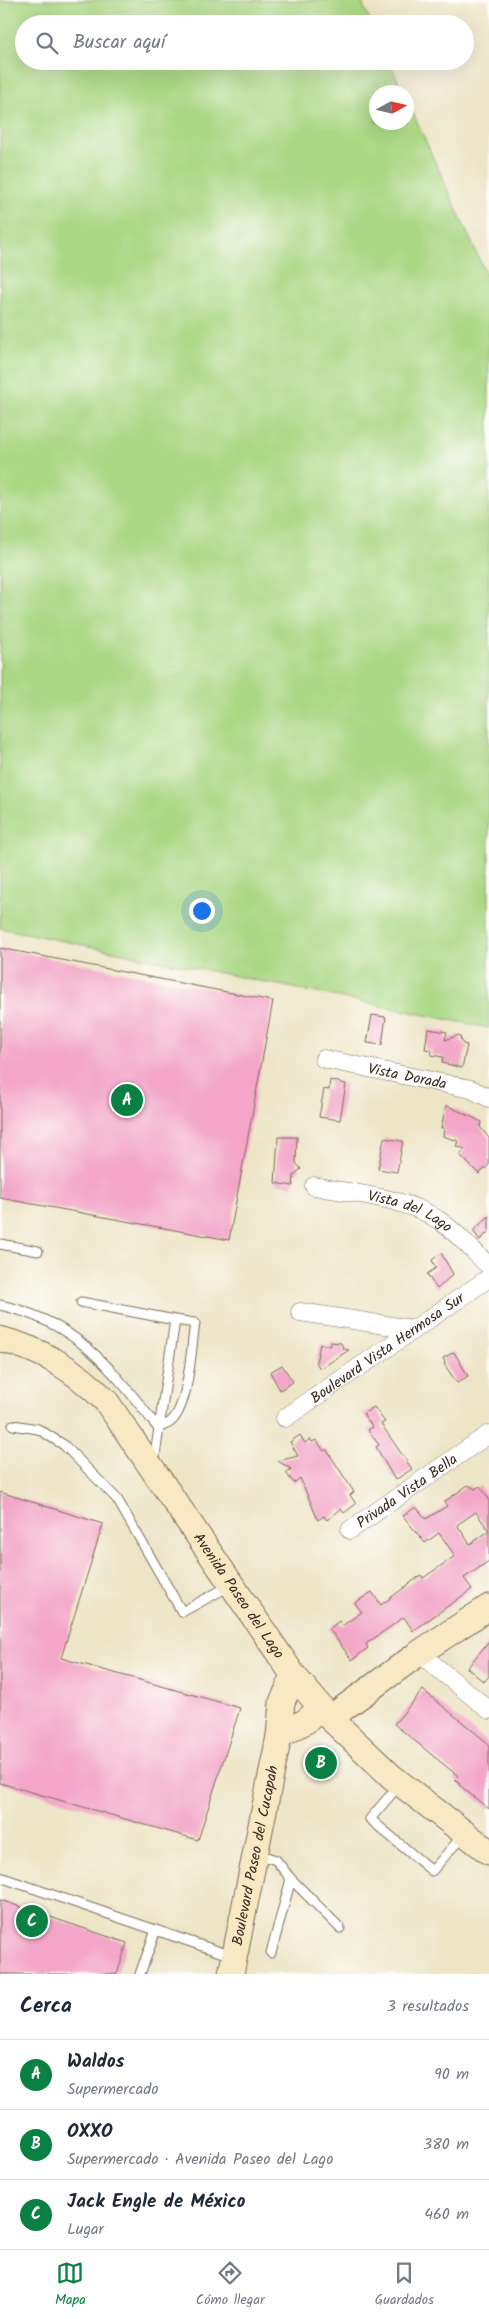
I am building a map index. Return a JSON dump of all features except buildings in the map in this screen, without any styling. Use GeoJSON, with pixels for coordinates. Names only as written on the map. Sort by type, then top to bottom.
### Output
{"type":"FeatureCollection","features":[{"type":"Feature","properties":{"kind":"main road","name":"Avenida Paseo del Lago"},"geometry":{"type":"LineString","coordinates":[[0,1339],[31,1348],[51,1357],[89,1384],[106,1401],[128,1429],[153,1469],[294,1676],[325,1713],[400,1783],[489,1852]]}},
{"type":"Feature","properties":{"kind":"main road"},"geometry":{"type":"LineString","coordinates":[[279,1736],[325,1713],[489,1607]]}},
{"type":"Feature","properties":{"kind":"main road","name":"Boulevard Paseo del Cucapah"},"geometry":{"type":"LineString","coordinates":[[232,1965],[279,1736],[282,1702],[294,1676]]}},
{"type":"Feature","properties":{"kind":"street","name":"Vista Dorada"},"geometry":{"type":"LineString","coordinates":[[324,1059],[472,1089],[489,1098]]}},
{"type":"Feature","properties":{"kind":"street","name":"Vista del Lago"},"geometry":{"type":"LineString","coordinates":[[314,1186],[405,1204],[423,1211],[449,1228],[489,1266]]}},
{"type":"Feature","properties":{"kind":"street","name":"Boulevard Vista Hermosa Sur"},"geometry":{"type":"LineString","coordinates":[[285,1418],[412,1329],[489,1278]]}},
{"type":"Feature","properties":{"kind":"street"},"geometry":{"type":"LineString","coordinates":[[300,1312],[412,1329]]}},
{"type":"Feature","properties":{"kind":"street","name":"Privada Vista Bella"},"geometry":{"type":"LineString","coordinates":[[350,1530],[489,1434]]}},
{"type":"Feature","properties":{"kind":"street"},"geometry":{"type":"LineString","coordinates":[[419,1653],[489,1710]]}},
{"type":"Feature","properties":{"kind":"lane"},"geometry":{"type":"LineString","coordinates":[[0,1244],[38,1251]]}},
{"type":"Feature","properties":{"kind":"lane"},"geometry":{"type":"LineString","coordinates":[[81,1302],[195,1323],[180,1410],[170,1423],[158,1428]]}},
{"type":"Feature","properties":{"kind":"lane"},"geometry":{"type":"LineString","coordinates":[[0,1305],[39,1317],[77,1338],[118,1376],[158,1428]]}},
{"type":"Feature","properties":{"kind":"lane"},"geometry":{"type":"LineString","coordinates":[[153,1469],[175,1320]]}},
{"type":"Feature","properties":{"kind":"lane"},"geometry":{"type":"LineString","coordinates":[[14,1425],[38,1429],[64,1445],[117,1499],[182,1612],[231,1584]]}},
{"type":"Feature","properties":{"kind":"lane"},"geometry":{"type":"LineString","coordinates":[[400,1783],[370,1819],[432,1871],[465,1833]]}},
{"type":"Feature","properties":{"kind":"lane"},"geometry":{"type":"LineString","coordinates":[[254,1853],[276,1860],[291,1879],[340,1928]]}},
{"type":"Feature","properties":{"kind":"lane"},"geometry":{"type":"LineString","coordinates":[[0,1877],[156,1930],[232,1965]]}},
{"type":"Feature","properties":{"kind":"lane"},"geometry":{"type":"LineString","coordinates":[[271,1953],[291,1879]]}},
{"type":"Feature","properties":{"kind":"lane"},"geometry":{"type":"LineString","coordinates":[[140,1974],[156,1930]]}},
{"type":"Feature","properties":{"kind":"green space"},"geometry":{"type":"Polygon","coordinates":[[[0,0],[361,0],[367,15],[15,15],[15,70],[393,70],[400,85],[369,85],[369,130],[414,130],[414,115],[489,281],[489,1028],[0,928],[0,0]]]}},
{"type":"Feature","properties":{"kind":"place","name":"Waldos"},"geometry":{"type":"Point","coordinates":[127,1100]}},
{"type":"Feature","properties":{"kind":"place","name":"OXXO"},"geometry":{"type":"Point","coordinates":[321,1763]}},
{"type":"Feature","properties":{"kind":"place","name":"Jack Engle de México"},"geometry":{"type":"Point","coordinates":[32,1921]}}]}
